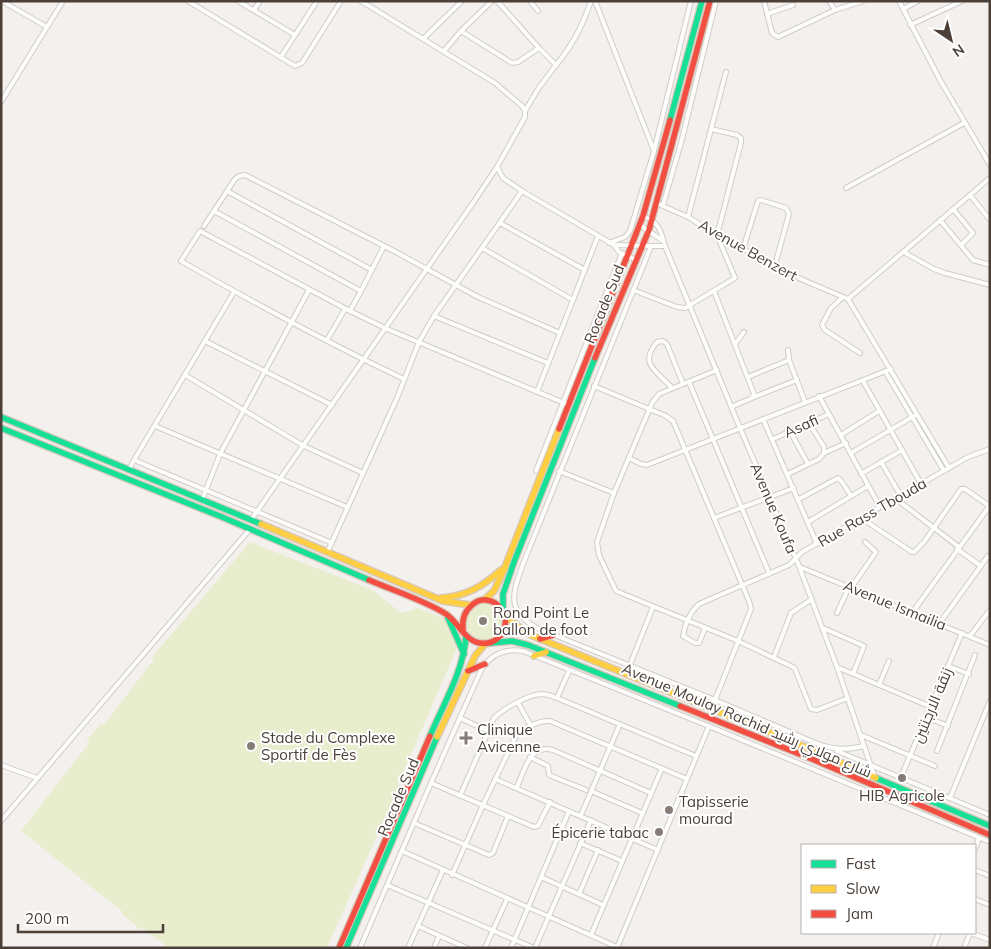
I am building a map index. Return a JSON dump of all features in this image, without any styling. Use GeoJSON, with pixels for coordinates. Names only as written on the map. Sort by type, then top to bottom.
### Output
{"type":"FeatureCollection","features":[{"type":"Feature","properties":{"kind":"main road","name":"Rocade Sud"},"geometry":{"type":"LineString","coordinates":[[484,600],[494,591],[505,566],[569,405],[625,255],[632,246],[640,225],[649,200],[702,1]]}},
{"type":"Feature","properties":{"kind":"main road","name":"Rocade Sud"},"geometry":{"type":"LineString","coordinates":[[504,613],[503,594],[508,576],[649,230],[710,1]]}},
{"type":"Feature","properties":{"kind":"main road"},"geometry":{"type":"LineString","coordinates":[[1,418],[328,551],[443,601],[470,605],[484,600],[497,604],[504,613],[506,622],[502,635],[488,644],[471,641],[454,619],[443,612],[250,529],[1,428]]}},
{"type":"Feature","properties":{"kind":"main road"},"geometry":{"type":"LineString","coordinates":[[436,598],[458,597],[469,594],[483,586],[505,566]]}},
{"type":"Feature","properties":{"kind":"main road"},"geometry":{"type":"LineString","coordinates":[[465,657],[465,633],[462,619],[463,614],[470,605]]}},
{"type":"Feature","properties":{"kind":"main road"},"geometry":{"type":"LineString","coordinates":[[443,612],[452,624],[465,657]]}},
{"type":"Feature","properties":{"kind":"main road","name":"Avenue Moulay Rachid شارع مولاي رشيد"},"geometry":{"type":"LineString","coordinates":[[504,613],[526,632],[540,639],[815,751],[990,826]]}},
{"type":"Feature","properties":{"kind":"main road"},"geometry":{"type":"LineString","coordinates":[[540,639],[553,635]]}},
{"type":"Feature","properties":{"kind":"main road","name":"Avenue Moulay Rachid شارع مولاي رشيد"},"geometry":{"type":"LineString","coordinates":[[488,644],[520,642],[812,759],[990,835]]}},
{"type":"Feature","properties":{"kind":"main road","name":"Rocade Sud"},"geometry":{"type":"LineString","coordinates":[[346,948],[475,656],[488,644]]}},
{"type":"Feature","properties":{"kind":"main road"},"geometry":{"type":"LineString","coordinates":[[534,656],[546,652]]}},
{"type":"Feature","properties":{"kind":"main road","name":"Rocade Sud"},"geometry":{"type":"LineString","coordinates":[[339,948],[465,657]]}},
{"type":"Feature","properties":{"kind":"main road"},"geometry":{"type":"LineString","coordinates":[[468,671],[485,664]]}},
{"type":"Feature","properties":{"kind":"street"},"geometry":{"type":"LineString","coordinates":[[2,1],[47,27]]}},
{"type":"Feature","properties":{"kind":"street"},"geometry":{"type":"LineString","coordinates":[[1,102],[63,1]]}},
{"type":"Feature","properties":{"kind":"street"},"geometry":{"type":"LineString","coordinates":[[188,1],[295,66],[302,63],[341,1]]}},
{"type":"Feature","properties":{"kind":"street"},"geometry":{"type":"LineString","coordinates":[[196,6],[198,1]]}},
{"type":"Feature","properties":{"kind":"street"},"geometry":{"type":"LineString","coordinates":[[238,1],[295,35]]}},
{"type":"Feature","properties":{"kind":"street"},"geometry":{"type":"LineString","coordinates":[[254,10],[260,1]]}},
{"type":"Feature","properties":{"kind":"street"},"geometry":{"type":"LineString","coordinates":[[280,57],[316,3],[310,1]]}},
{"type":"Feature","properties":{"kind":"street"},"geometry":{"type":"LineString","coordinates":[[361,1],[424,38],[495,84],[522,106],[525,111]]}},
{"type":"Feature","properties":{"kind":"street"},"geometry":{"type":"LineString","coordinates":[[424,38],[462,1]]}},
{"type":"Feature","properties":{"kind":"street"},"geometry":{"type":"LineString","coordinates":[[444,51],[461,31],[492,1]]}},
{"type":"Feature","properties":{"kind":"street"},"geometry":{"type":"LineString","coordinates":[[497,1],[556,65]]}},
{"type":"Feature","properties":{"kind":"street"},"geometry":{"type":"LineString","coordinates":[[530,1],[538,12]]}},
{"type":"Feature","properties":{"kind":"street"},"geometry":{"type":"LineString","coordinates":[[251,520],[428,270],[496,167],[525,117],[525,111],[538,88],[572,46],[593,1]]}},
{"type":"Feature","properties":{"kind":"street"},"geometry":{"type":"LineString","coordinates":[[593,1],[654,151]]}},
{"type":"Feature","properties":{"kind":"street"},"geometry":{"type":"LineString","coordinates":[[611,244],[625,237],[630,231],[654,151],[691,1]]}},
{"type":"Feature","properties":{"kind":"street"},"geometry":{"type":"LineString","coordinates":[[662,205],[681,143],[716,1]]}},
{"type":"Feature","properties":{"kind":"street"},"geometry":{"type":"LineString","coordinates":[[764,1],[772,33],[778,37],[835,10],[863,1]]}},
{"type":"Feature","properties":{"kind":"street"},"geometry":{"type":"LineString","coordinates":[[829,1],[835,10]]}},
{"type":"Feature","properties":{"kind":"street"},"geometry":{"type":"LineString","coordinates":[[899,1],[910,25],[964,123],[990,165]]}},
{"type":"Feature","properties":{"kind":"street"},"geometry":{"type":"LineString","coordinates":[[903,9],[918,1]]}},
{"type":"Feature","properties":{"kind":"street"},"geometry":{"type":"LineString","coordinates":[[910,25],[962,1]]}},
{"type":"Feature","properties":{"kind":"street"},"geometry":{"type":"LineString","coordinates":[[767,14],[793,5]]}},
{"type":"Feature","properties":{"kind":"street"},"geometry":{"type":"LineString","coordinates":[[461,31],[512,63],[518,62],[539,48]]}},
{"type":"Feature","properties":{"kind":"street"},"geometry":{"type":"LineString","coordinates":[[688,217],[726,72]]}},
{"type":"Feature","properties":{"kind":"street"},"geometry":{"type":"LineString","coordinates":[[846,188],[964,123]]}},
{"type":"Feature","properties":{"kind":"street"},"geometry":{"type":"LineString","coordinates":[[633,290],[682,308],[690,306],[735,278],[717,236],[741,138],[737,135],[711,129]]}},
{"type":"Feature","properties":{"kind":"street"},"geometry":{"type":"LineString","coordinates":[[650,165],[657,171]]}},
{"type":"Feature","properties":{"kind":"street"},"geometry":{"type":"LineString","coordinates":[[496,167],[503,178],[522,191],[636,260]]}},
{"type":"Feature","properties":{"kind":"street"},"geometry":{"type":"LineString","coordinates":[[204,226],[236,177],[245,175],[384,246],[478,298],[560,333]]}},
{"type":"Feature","properties":{"kind":"street"},"geometry":{"type":"LineString","coordinates":[[946,469],[848,299],[990,178]]}},
{"type":"Feature","properties":{"kind":"street"},"geometry":{"type":"LineString","coordinates":[[227,191],[372,270]]}},
{"type":"Feature","properties":{"kind":"street"},"geometry":{"type":"LineString","coordinates":[[328,551],[419,342],[434,316],[522,191]]}},
{"type":"Feature","properties":{"kind":"street"},"geometry":{"type":"LineString","coordinates":[[970,195],[990,220]]}},
{"type":"Feature","properties":{"kind":"street","name":"Avenue Benzert"},"geometry":{"type":"LineString","coordinates":[[649,200],[688,217],[717,236],[803,280],[848,299]]}},
{"type":"Feature","properties":{"kind":"street"},"geometry":{"type":"LineString","coordinates":[[743,249],[758,201],[761,200],[786,208],[789,214],[775,265]]}},
{"type":"Feature","properties":{"kind":"street"},"geometry":{"type":"LineString","coordinates":[[953,209],[972,233],[961,245]]}},
{"type":"Feature","properties":{"kind":"street"},"geometry":{"type":"LineString","coordinates":[[214,211],[361,291]]}},
{"type":"Feature","properties":{"kind":"street"},"geometry":{"type":"LineString","coordinates":[[643,216],[652,220]]}},
{"type":"Feature","properties":{"kind":"street","name":"Avenue Koufa"},"geometry":{"type":"LineString","coordinates":[[652,220],[662,232],[664,244],[731,407],[800,566],[875,778]]}},
{"type":"Feature","properties":{"kind":"street"},"geometry":{"type":"LineString","coordinates":[[940,220],[975,262],[990,265]]}},
{"type":"Feature","properties":{"kind":"street"},"geometry":{"type":"LineString","coordinates":[[500,223],[585,270]]}},
{"type":"Feature","properties":{"kind":"street","name":"Avenue Koufa"},"geometry":{"type":"LineString","coordinates":[[640,225],[649,230],[664,244]]}},
{"type":"Feature","properties":{"kind":"street"},"geometry":{"type":"LineString","coordinates":[[404,379],[292,323],[181,261],[200,231],[345,309],[387,329],[569,405]]}},
{"type":"Feature","properties":{"kind":"street"},"geometry":{"type":"LineString","coordinates":[[537,392],[598,236]]}},
{"type":"Feature","properties":{"kind":"street"},"geometry":{"type":"LineString","coordinates":[[611,244],[632,246],[664,244]]}},
{"type":"Feature","properties":{"kind":"street"},"geometry":{"type":"LineString","coordinates":[[350,311],[384,246]]}},
{"type":"Feature","properties":{"kind":"street"},"geometry":{"type":"LineString","coordinates":[[651,246],[559,471],[518,578],[513,594],[518,612],[531,625],[553,635],[715,700],[990,815]]}},
{"type":"Feature","properties":{"kind":"street"},"geometry":{"type":"LineString","coordinates":[[482,248],[574,300]]}},
{"type":"Feature","properties":{"kind":"street"},"geometry":{"type":"LineString","coordinates":[[904,251],[934,269],[990,285]]}},
{"type":"Feature","properties":{"kind":"street"},"geometry":{"type":"LineString","coordinates":[[536,471],[562,402],[625,255]]}},
{"type":"Feature","properties":{"kind":"street"},"geometry":{"type":"LineString","coordinates":[[202,500],[220,454],[309,290]]}},
{"type":"Feature","properties":{"kind":"street"},"geometry":{"type":"LineString","coordinates":[[714,291],[754,397]]}},
{"type":"Feature","properties":{"kind":"street"},"geometry":{"type":"LineString","coordinates":[[130,470],[134,460],[234,292]]}},
{"type":"Feature","properties":{"kind":"street"},"geometry":{"type":"LineString","coordinates":[[843,297],[831,308],[822,325],[825,330],[860,353]]}},
{"type":"Feature","properties":{"kind":"street"},"geometry":{"type":"LineString","coordinates":[[327,340],[345,309]]}},
{"type":"Feature","properties":{"kind":"street"},"geometry":{"type":"LineString","coordinates":[[434,316],[548,363]]}},
{"type":"Feature","properties":{"kind":"street"},"geometry":{"type":"LineString","coordinates":[[735,344],[744,332]]}},
{"type":"Feature","properties":{"kind":"street"},"geometry":{"type":"LineString","coordinates":[[205,341],[332,405]]}},
{"type":"Feature","properties":{"kind":"street"},"geometry":{"type":"LineString","coordinates":[[672,388],[650,366],[648,361],[648,356],[656,342],[663,341],[667,344],[683,384]]}},
{"type":"Feature","properties":{"kind":"street"},"geometry":{"type":"LineString","coordinates":[[788,350],[789,360],[805,402]]}},
{"type":"Feature","properties":{"kind":"street"},"geometry":{"type":"LineString","coordinates":[[748,377],[789,360]]}},
{"type":"Feature","properties":{"kind":"street"},"geometry":{"type":"LineString","coordinates":[[630,458],[647,465],[890,369]]}},
{"type":"Feature","properties":{"kind":"street"},"geometry":{"type":"LineString","coordinates":[[716,370],[672,388],[655,398],[614,493],[597,538],[596,547],[616,591],[738,641],[796,669],[811,709],[817,710],[848,698]]}},
{"type":"Feature","properties":{"kind":"street"},"geometry":{"type":"LineString","coordinates":[[885,371],[915,415]]}},
{"type":"Feature","properties":{"kind":"street"},"geometry":{"type":"LineString","coordinates":[[185,376],[304,446],[363,473]]}},
{"type":"Feature","properties":{"kind":"street"},"geometry":{"type":"LineString","coordinates":[[731,407],[797,380]]}},
{"type":"Feature","properties":{"kind":"street"},"geometry":{"type":"LineString","coordinates":[[863,381],[921,484]]}},
{"type":"Feature","properties":{"kind":"street"},"geometry":{"type":"LineString","coordinates":[[689,382],[769,574]]}},
{"type":"Feature","properties":{"kind":"street"},"geometry":{"type":"LineString","coordinates":[[594,386],[650,409],[673,421],[749,601],[750,609],[715,700]]}},
{"type":"Feature","properties":{"kind":"street"},"geometry":{"type":"LineString","coordinates":[[819,396],[880,507]]}},
{"type":"Feature","properties":{"kind":"street"},"geometry":{"type":"LineString","coordinates":[[841,435],[879,411]]}},
{"type":"Feature","properties":{"kind":"street","name":"Asafi"},"geometry":{"type":"LineString","coordinates":[[773,439],[829,414]]}},
{"type":"Feature","properties":{"kind":"street"},"geometry":{"type":"LineString","coordinates":[[851,453],[915,415]]}},
{"type":"Feature","properties":{"kind":"street"},"geometry":{"type":"LineString","coordinates":[[764,419],[817,544]]}},
{"type":"Feature","properties":{"kind":"street"},"geometry":{"type":"LineString","coordinates":[[809,423],[824,447],[824,453]]}},
{"type":"Feature","properties":{"kind":"street"},"geometry":{"type":"LineString","coordinates":[[155,426],[347,507]]}},
{"type":"Feature","properties":{"kind":"street"},"geometry":{"type":"LineString","coordinates":[[790,432],[808,464]]}},
{"type":"Feature","properties":{"kind":"street"},"geometry":{"type":"LineString","coordinates":[[788,474],[819,459],[824,453],[846,443]]}},
{"type":"Feature","properties":{"kind":"street","name":"Rue Rass Tbouda"},"geometry":{"type":"LineString","coordinates":[[687,621],[699,604],[789,565],[802,552],[946,469],[968,457],[990,449]]}},
{"type":"Feature","properties":{"kind":"street"},"geometry":{"type":"LineString","coordinates":[[861,474],[902,450]]}},
{"type":"Feature","properties":{"kind":"street"},"geometry":{"type":"LineString","coordinates":[[134,460],[332,542]]}},
{"type":"Feature","properties":{"kind":"street"},"geometry":{"type":"LineString","coordinates":[[881,462],[901,496]]}},
{"type":"Feature","properties":{"kind":"street"},"geometry":{"type":"LineString","coordinates":[[559,471],[614,493]]}},
{"type":"Feature","properties":{"kind":"street"},"geometry":{"type":"LineString","coordinates":[[799,499],[838,478],[851,496]]}},
{"type":"Feature","properties":{"kind":"street"},"geometry":{"type":"LineString","coordinates":[[808,522],[868,486]]}},
{"type":"Feature","properties":{"kind":"street"},"geometry":{"type":"LineString","coordinates":[[714,518],[794,488]]}},
{"type":"Feature","properties":{"kind":"street"},"geometry":{"type":"LineString","coordinates":[[861,518],[912,552],[916,551],[961,489],[965,489],[987,503],[988,508],[912,613]]}},
{"type":"Feature","properties":{"kind":"street"},"geometry":{"type":"LineString","coordinates":[[896,499],[981,566]]}},
{"type":"Feature","properties":{"kind":"street"},"geometry":{"type":"LineString","coordinates":[[1,821],[250,529]]}},
{"type":"Feature","properties":{"kind":"street"},"geometry":{"type":"LineString","coordinates":[[837,613],[850,587],[876,552],[865,542]]}},
{"type":"Feature","properties":{"kind":"street"},"geometry":{"type":"LineString","coordinates":[[517,554],[526,556]]}},
{"type":"Feature","properties":{"kind":"street"},"geometry":{"type":"LineString","coordinates":[[939,624],[988,556]]}},
{"type":"Feature","properties":{"kind":"street","name":"Avenue Ismailia"},"geometry":{"type":"LineString","coordinates":[[800,566],[990,644]]}},
{"type":"Feature","properties":{"kind":"street"},"geometry":{"type":"LineString","coordinates":[[508,576],[518,578]]}},
{"type":"Feature","properties":{"kind":"street"},"geometry":{"type":"LineString","coordinates":[[774,657],[791,613],[812,599]]}},
{"type":"Feature","properties":{"kind":"street"},"geometry":{"type":"LineString","coordinates":[[630,665],[653,607]]}},
{"type":"Feature","properties":{"kind":"street"},"geometry":{"type":"LineString","coordinates":[[970,636],[990,610]]}},
{"type":"Feature","properties":{"kind":"street"},"geometry":{"type":"LineString","coordinates":[[687,621],[683,636],[696,643],[700,642],[705,628]]}},
{"type":"Feature","properties":{"kind":"street"},"geometry":{"type":"LineString","coordinates":[[822,628],[864,646],[853,674]]}},
{"type":"Feature","properties":{"kind":"street","name":"زنقة الارجنتين"},"geometry":{"type":"LineString","coordinates":[[901,777],[962,633]]}},
{"type":"Feature","properties":{"kind":"street"},"geometry":{"type":"LineString","coordinates":[[360,948],[485,664],[493,656],[508,650],[523,651],[990,842]]}},
{"type":"Feature","properties":{"kind":"street"},"geometry":{"type":"LineString","coordinates":[[937,751],[975,655]]}},
{"type":"Feature","properties":{"kind":"street"},"geometry":{"type":"LineString","coordinates":[[879,685],[889,661]]}},
{"type":"Feature","properties":{"kind":"street"},"geometry":{"type":"LineString","coordinates":[[948,666],[969,674]]}},
{"type":"Feature","properties":{"kind":"street"},"geometry":{"type":"LineString","coordinates":[[837,667],[931,707]]}},
{"type":"Feature","properties":{"kind":"street"},"geometry":{"type":"LineString","coordinates":[[557,698],[569,671]]}},
{"type":"Feature","properties":{"kind":"street"},"geometry":{"type":"LineString","coordinates":[[460,796],[488,730],[498,714],[530,697],[542,694],[557,698],[696,756]]}},
{"type":"Feature","properties":{"kind":"street"},"geometry":{"type":"LineString","coordinates":[[950,798],[990,702]]}},
{"type":"Feature","properties":{"kind":"street"},"geometry":{"type":"LineString","coordinates":[[518,703],[530,726]]}},
{"type":"Feature","properties":{"kind":"street"},"geometry":{"type":"LineString","coordinates":[[926,717],[948,726]]}},
{"type":"Feature","properties":{"kind":"street"},"geometry":{"type":"LineString","coordinates":[[460,718],[488,730]]}},
{"type":"Feature","properties":{"kind":"street"},"geometry":{"type":"LineString","coordinates":[[452,874],[516,736],[530,726],[550,721],[687,780]]}},
{"type":"Feature","properties":{"kind":"street"},"geometry":{"type":"LineString","coordinates":[[581,815],[589,791],[620,724]]}},
{"type":"Feature","properties":{"kind":"street"},"geometry":{"type":"LineString","coordinates":[[402,852],[617,947],[708,726]]}},
{"type":"Feature","properties":{"kind":"street"},"geometry":{"type":"LineString","coordinates":[[861,735],[936,766]]}},
{"type":"Feature","properties":{"kind":"street"},"geometry":{"type":"LineString","coordinates":[[832,749],[851,749],[864,746]]}},
{"type":"Feature","properties":{"kind":"street"},"geometry":{"type":"LineString","coordinates":[[517,787],[530,757],[540,749],[548,748],[651,793]]}},
{"type":"Feature","properties":{"kind":"street"},"geometry":{"type":"LineString","coordinates":[[530,757],[548,766],[549,775],[642,813]]}},
{"type":"Feature","properties":{"kind":"street"},"geometry":{"type":"LineString","coordinates":[[1,765],[37,778]]}},
{"type":"Feature","properties":{"kind":"street"},"geometry":{"type":"LineString","coordinates":[[591,935],[662,768]]}},
{"type":"Feature","properties":{"kind":"street"},"geometry":{"type":"LineString","coordinates":[[495,779],[658,850]]}},
{"type":"Feature","properties":{"kind":"street"},"geometry":{"type":"LineString","coordinates":[[431,783],[536,827],[550,802]]}},
{"type":"Feature","properties":{"kind":"street"},"geometry":{"type":"LineString","coordinates":[[511,948],[569,811]]}},
{"type":"Feature","properties":{"kind":"street"},"geometry":{"type":"LineString","coordinates":[[414,822],[489,855],[508,816]]}},
{"type":"Feature","properties":{"kind":"street"},"geometry":{"type":"LineString","coordinates":[[387,885],[534,948],[550,917],[591,820]]}},
{"type":"Feature","properties":{"kind":"street"},"geometry":{"type":"LineString","coordinates":[[976,846],[979,838]]}},
{"type":"Feature","properties":{"kind":"street"},"geometry":{"type":"LineString","coordinates":[[580,843],[622,861]]}},
{"type":"Feature","properties":{"kind":"street"},"geometry":{"type":"LineString","coordinates":[[579,894],[598,850]]}},
{"type":"Feature","properties":{"kind":"street"},"geometry":{"type":"LineString","coordinates":[[408,948],[443,870]]}},
{"type":"Feature","properties":{"kind":"street"},"geometry":{"type":"LineString","coordinates":[[976,870],[990,876]]}},
{"type":"Feature","properties":{"kind":"street"},"geometry":{"type":"LineString","coordinates":[[542,877],[603,905]]}},
{"type":"Feature","properties":{"kind":"street"},"geometry":{"type":"LineString","coordinates":[[485,948],[507,899]]}},
{"type":"Feature","properties":{"kind":"street"},"geometry":{"type":"LineString","coordinates":[[976,899],[990,905]]}},
{"type":"Feature","properties":{"kind":"street"},"geometry":{"type":"LineString","coordinates":[[418,926],[463,947]]}},
{"type":"Feature","properties":{"kind":"street"},"geometry":{"type":"LineString","coordinates":[[933,948],[939,934]]}},
{"type":"Feature","properties":{"kind":"street"},"geometry":{"type":"LineString","coordinates":[[964,948],[970,934]]}},
{"type":"Feature","properties":{"kind":"street"},"geometry":{"type":"LineString","coordinates":[[973,934],[990,940]]}},
{"type":"Feature","properties":{"kind":"street"},"geometry":{"type":"LineString","coordinates":[[434,948],[440,936]]}},
{"type":"Feature","properties":{"kind":"green space","name":"Stade du Complexe Sportif de Fès"},"geometry":{"type":"Polygon","coordinates":[[[250,542],[374,591],[401,613],[418,608],[446,619],[457,648],[398,784],[399,786],[327,948],[169,948],[143,928],[141,930],[122,914],[123,912],[21,831],[89,743],[86,741],[101,723],[104,725],[154,659],[152,657],[250,542]]]}},
{"type":"Feature","properties":{"kind":"green space"},"geometry":{"type":"Polygon","coordinates":[[[484,603],[497,609],[503,622],[497,635],[484,641],[471,635],[465,622],[471,609],[484,603]]]}},
{"type":"Feature","properties":{"kind":"traffic: fast"},"geometry":{"type":"LineString","coordinates":[[670,120],[702,1]]}},
{"type":"Feature","properties":{"kind":"traffic: fast"},"geometry":{"type":"LineString","coordinates":[[503,610],[503,594],[514,562],[595,358]]}},
{"type":"Feature","properties":{"kind":"traffic: fast"},"geometry":{"type":"LineString","coordinates":[[1,417],[261,524]]}},
{"type":"Feature","properties":{"kind":"traffic: fast"},"geometry":{"type":"LineString","coordinates":[[1,428],[222,517],[369,580]]}},
{"type":"Feature","properties":{"kind":"traffic: fast"},"geometry":{"type":"LineString","coordinates":[[448,618],[464,654]]}},
{"type":"Feature","properties":{"kind":"traffic: fast"},"geometry":{"type":"LineString","coordinates":[[430,736],[457,674],[466,636]]}},
{"type":"Feature","properties":{"kind":"traffic: fast"},"geometry":{"type":"LineString","coordinates":[[491,643],[512,641],[528,645],[680,706]]}},
{"type":"Feature","properties":{"kind":"traffic: fast"},"geometry":{"type":"LineString","coordinates":[[346,948],[437,737]]}},
{"type":"Feature","properties":{"kind":"traffic: fast"},"geometry":{"type":"LineString","coordinates":[[876,778],[990,826]]}},
{"type":"Feature","properties":{"kind":"traffic: slow"},"geometry":{"type":"LineString","coordinates":[[484,600],[494,591],[505,567],[559,429]]}},
{"type":"Feature","properties":{"kind":"traffic: slow"},"geometry":{"type":"LineString","coordinates":[[261,524],[443,601],[470,605]]}},
{"type":"Feature","properties":{"kind":"traffic: slow"},"geometry":{"type":"LineString","coordinates":[[441,598],[473,590],[501,570]]}},
{"type":"Feature","properties":{"kind":"traffic: slow"},"geometry":{"type":"LineString","coordinates":[[505,615],[525,632],[533,636],[815,751],[876,778]]}},
{"type":"Feature","properties":{"kind":"traffic: slow"},"geometry":{"type":"LineString","coordinates":[[437,737],[475,656],[485,644]]}},
{"type":"Feature","properties":{"kind":"traffic: slow"},"geometry":{"type":"LineString","coordinates":[[534,656],[546,652]]}},
{"type":"Feature","properties":{"kind":"traffic: jam"},"geometry":{"type":"LineString","coordinates":[[595,358],[649,230],[710,1]]}},
{"type":"Feature","properties":{"kind":"traffic: jam"},"geometry":{"type":"LineString","coordinates":[[559,429],[643,216],[670,120]]}},
{"type":"Feature","properties":{"kind":"traffic: jam"},"geometry":{"type":"LineString","coordinates":[[369,580],[438,609],[450,617],[466,635],[475,642],[489,643],[497,639],[503,631],[505,623],[504,614],[494,602],[487,600],[479,601],[471,606],[465,614],[463,630]]}},
{"type":"Feature","properties":{"kind":"traffic: jam"},"geometry":{"type":"LineString","coordinates":[[540,639],[553,635]]}},
{"type":"Feature","properties":{"kind":"traffic: jam"},"geometry":{"type":"LineString","coordinates":[[468,671],[485,664]]}},
{"type":"Feature","properties":{"kind":"traffic: jam"},"geometry":{"type":"LineString","coordinates":[[680,706],[812,759],[990,835]]}},
{"type":"Feature","properties":{"kind":"traffic: jam"},"geometry":{"type":"LineString","coordinates":[[339,948],[430,736]]}},
{"type":"Feature","properties":{"kind":"place","name":"Rond Point Le ballon de foot"},"geometry":{"type":"Point","coordinates":[483,621]}},
{"type":"Feature","properties":{"kind":"place","name":"Clinique Avicenne"},"geometry":{"type":"Point","coordinates":[466,738]}},
{"type":"Feature","properties":{"kind":"place","name":"Stade du Complexe Sportif de Fès"},"geometry":{"type":"Point","coordinates":[251,746]}},
{"type":"Feature","properties":{"kind":"place","name":"HIB Agricole"},"geometry":{"type":"Point","coordinates":[902,778]}},
{"type":"Feature","properties":{"kind":"place","name":"Tapisserie mourad"},"geometry":{"type":"Point","coordinates":[669,810]}},
{"type":"Feature","properties":{"kind":"place","name":"Épicerie tabac"},"geometry":{"type":"Point","coordinates":[659,832]}}]}
